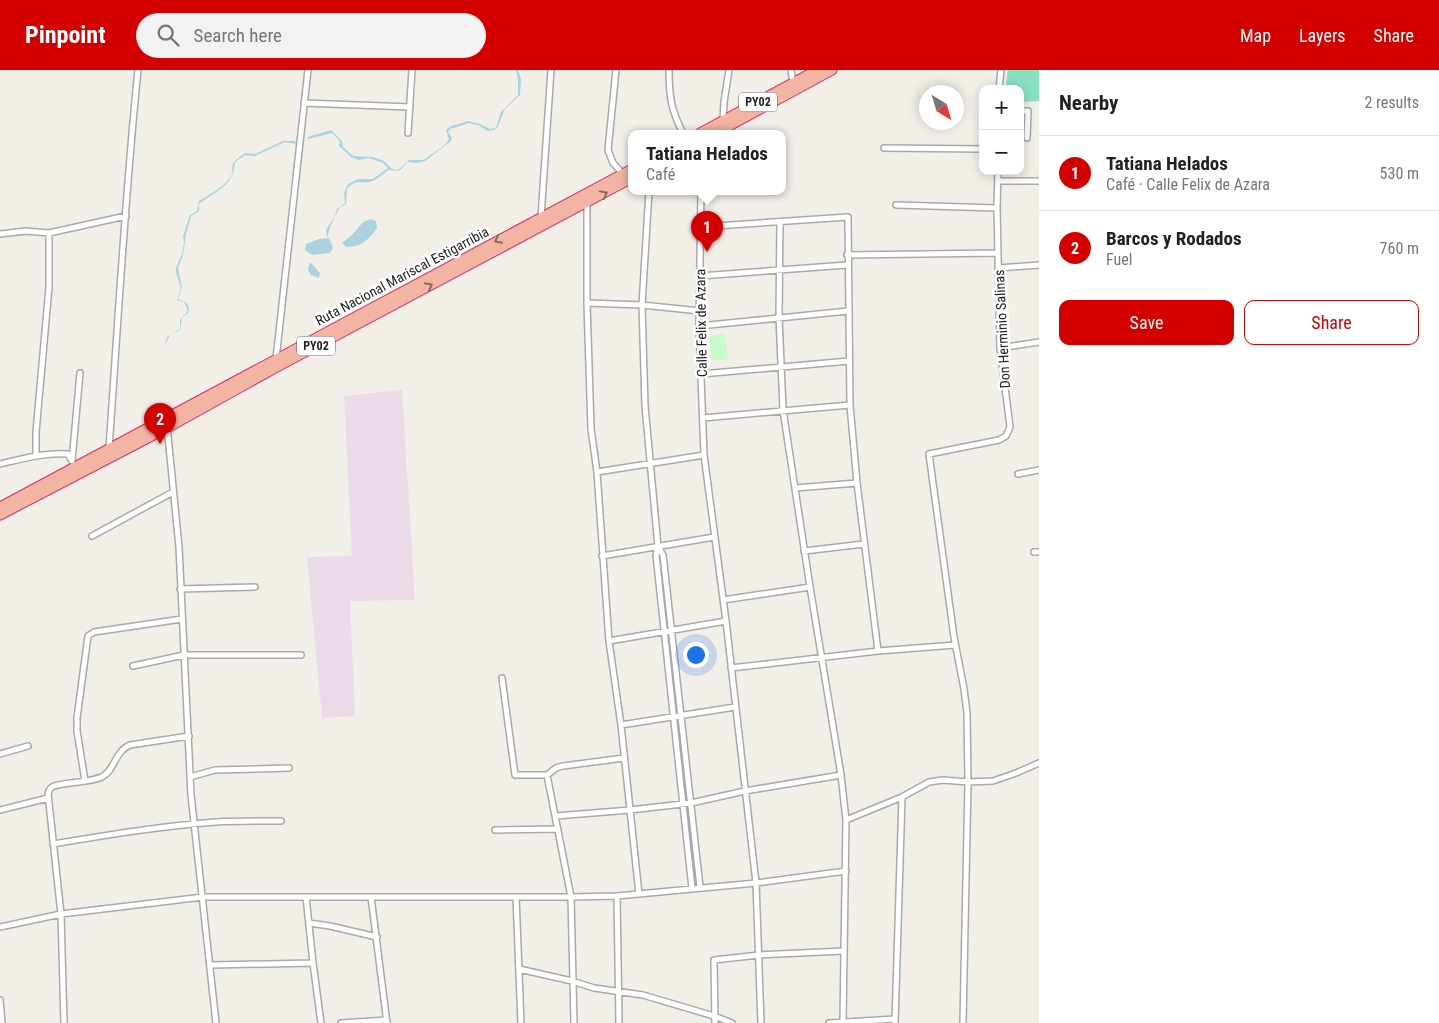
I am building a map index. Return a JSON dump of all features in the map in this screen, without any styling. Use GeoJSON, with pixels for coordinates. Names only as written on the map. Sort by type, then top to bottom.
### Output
{"type":"FeatureCollection","features":[{"type":"Feature","properties":{"kind":"highway","name":"PY02"},"geometry":{"type":"LineString","coordinates":[[706,130],[816,70]]}},
{"type":"Feature","properties":{"kind":"highway","name":"PY02"},"geometry":{"type":"LineString","coordinates":[[722,130],[832,70]]}},
{"type":"Feature","properties":{"kind":"highway","name":"Ruta Nacional Mariscal Estigarribia"},"geometry":{"type":"LineString","coordinates":[[0,507],[75,464],[167,424],[276,359],[628,171]]}},
{"type":"Feature","properties":{"kind":"highway","name":"Ruta Nacional Mariscal Estigarribia"},"geometry":{"type":"LineString","coordinates":[[0,515],[167,424],[628,180]]}},
{"type":"Feature","properties":{"kind":"street"},"geometry":{"type":"LineString","coordinates":[[109,450],[128,166],[138,70]]}},
{"type":"Feature","properties":{"kind":"street"},"geometry":{"type":"LineString","coordinates":[[276,359],[308,70]]}},
{"type":"Feature","properties":{"kind":"street"},"geometry":{"type":"LineString","coordinates":[[408,133],[412,70]]}},
{"type":"Feature","properties":{"kind":"street"},"geometry":{"type":"LineString","coordinates":[[541,217],[551,70]]}},
{"type":"Feature","properties":{"kind":"street"},"geometry":{"type":"LineString","coordinates":[[616,70],[608,150],[613,163],[623,174]]}},
{"type":"Feature","properties":{"kind":"street"},"geometry":{"type":"LineString","coordinates":[[669,70],[670,100],[674,115],[682,130]]}},
{"type":"Feature","properties":{"kind":"street"},"geometry":{"type":"LineString","coordinates":[[723,121],[729,70]]}},
{"type":"Feature","properties":{"kind":"street"},"geometry":{"type":"LineString","coordinates":[[791,70],[793,83]]}},
{"type":"Feature","properties":{"kind":"street"},"geometry":{"type":"LineString","coordinates":[[999,85],[1001,70]]}},
{"type":"Feature","properties":{"kind":"street"},"geometry":{"type":"LineString","coordinates":[[304,103],[410,108]]}},
{"type":"Feature","properties":{"kind":"street"},"geometry":{"type":"LineString","coordinates":[[1024,111],[1028,111],[1027,138]]}},
{"type":"Feature","properties":{"kind":"street"},"geometry":{"type":"LineString","coordinates":[[884,148],[979,149]]}},
{"type":"Feature","properties":{"kind":"street","name":"Don Herminio Salinas"},"geometry":{"type":"LineString","coordinates":[[955,645],[929,454],[999,440],[1006,436],[1010,427],[1000,348],[998,175]]}},
{"type":"Feature","properties":{"kind":"street"},"geometry":{"type":"LineString","coordinates":[[998,181],[1039,181]]}},
{"type":"Feature","properties":{"kind":"street"},"geometry":{"type":"LineString","coordinates":[[649,195],[642,305],[645,406],[658,547],[656,555],[692,888]]}},
{"type":"Feature","properties":{"kind":"street","name":"Calle Felix de Azara"},"geometry":{"type":"LineString","coordinates":[[701,195],[699,326],[704,455],[726,621],[756,883],[761,1023]]}},
{"type":"Feature","properties":{"kind":"street"},"geometry":{"type":"LineString","coordinates":[[587,203],[587,303],[591,429],[597,472],[610,641],[639,894]]}},
{"type":"Feature","properties":{"kind":"street"},"geometry":{"type":"LineString","coordinates":[[896,206],[997,208]]}},
{"type":"Feature","properties":{"kind":"street"},"geometry":{"type":"LineString","coordinates":[[0,234],[26,231],[49,233],[126,216]]}},
{"type":"Feature","properties":{"kind":"street"},"geometry":{"type":"LineString","coordinates":[[700,227],[848,216],[848,361],[850,405],[856,483],[878,651]]}},
{"type":"Feature","properties":{"kind":"street"},"geometry":{"type":"LineString","coordinates":[[780,222],[779,317],[783,410],[841,776],[846,820],[843,1021]]}},
{"type":"Feature","properties":{"kind":"street"},"geometry":{"type":"LineString","coordinates":[[36,456],[36,432],[49,287],[49,233]]}},
{"type":"Feature","properties":{"kind":"street"},"geometry":{"type":"LineString","coordinates":[[847,255],[998,252]]}},
{"type":"Feature","properties":{"kind":"street"},"geometry":{"type":"LineString","coordinates":[[700,276],[847,265]]}},
{"type":"Feature","properties":{"kind":"street"},"geometry":{"type":"LineString","coordinates":[[998,268],[1039,265]]}},
{"type":"Feature","properties":{"kind":"street"},"geometry":{"type":"LineString","coordinates":[[587,303],[642,305],[700,311]]}},
{"type":"Feature","properties":{"kind":"street"},"geometry":{"type":"LineString","coordinates":[[699,326],[848,311]]}},
{"type":"Feature","properties":{"kind":"street"},"geometry":{"type":"LineString","coordinates":[[1000,348],[1039,342]]}},
{"type":"Feature","properties":{"kind":"street"},"geometry":{"type":"LineString","coordinates":[[701,374],[848,361]]}},
{"type":"Feature","properties":{"kind":"street"},"geometry":{"type":"LineString","coordinates":[[75,464],[80,373]]}},
{"type":"Feature","properties":{"kind":"street"},"geometry":{"type":"LineString","coordinates":[[703,418],[850,405]]}},
{"type":"Feature","properties":{"kind":"street"},"geometry":{"type":"LineString","coordinates":[[167,424],[179,547],[190,777],[216,1023]]}},
{"type":"Feature","properties":{"kind":"street"},"geometry":{"type":"LineString","coordinates":[[0,464],[36,456],[68,454],[75,464]]}},
{"type":"Feature","properties":{"kind":"street"},"geometry":{"type":"LineString","coordinates":[[597,472],[704,455]]}},
{"type":"Feature","properties":{"kind":"street"},"geometry":{"type":"LineString","coordinates":[[1018,474],[1039,470]]}},
{"type":"Feature","properties":{"kind":"street"},"geometry":{"type":"LineString","coordinates":[[795,488],[856,483]]}},
{"type":"Feature","properties":{"kind":"street"},"geometry":{"type":"LineString","coordinates":[[92,536],[173,492]]}},
{"type":"Feature","properties":{"kind":"street"},"geometry":{"type":"LineString","coordinates":[[602,556],[714,538]]}},
{"type":"Feature","properties":{"kind":"street"},"geometry":{"type":"LineString","coordinates":[[804,551],[864,544]]}},
{"type":"Feature","properties":{"kind":"street"},"geometry":{"type":"LineString","coordinates":[[658,547],[663,555],[700,887]]}},
{"type":"Feature","properties":{"kind":"street"},"geometry":{"type":"LineString","coordinates":[[180,589],[255,586]]}},
{"type":"Feature","properties":{"kind":"street"},"geometry":{"type":"LineString","coordinates":[[723,600],[810,587]]}},
{"type":"Feature","properties":{"kind":"street"},"geometry":{"type":"LineString","coordinates":[[85,781],[77,724],[88,636],[94,632],[182,619]]}},
{"type":"Feature","properties":{"kind":"street"},"geometry":{"type":"LineString","coordinates":[[610,641],[726,621]]}},
{"type":"Feature","properties":{"kind":"street"},"geometry":{"type":"LineString","coordinates":[[731,668],[878,651],[955,645],[966,701],[968,782],[963,1023]]}},
{"type":"Feature","properties":{"kind":"street"},"geometry":{"type":"LineString","coordinates":[[133,666],[184,655],[301,655]]}},
{"type":"Feature","properties":{"kind":"street"},"geometry":{"type":"LineString","coordinates":[[502,678],[516,775],[547,775],[556,768],[563,766],[624,758]]}},
{"type":"Feature","properties":{"kind":"street"},"geometry":{"type":"LineString","coordinates":[[621,725],[735,707]]}},
{"type":"Feature","properties":{"kind":"street"},"geometry":{"type":"LineString","coordinates":[[64,1023],[61,914],[48,798],[49,790],[54,786],[102,776],[124,748],[130,745],[189,736]]}},
{"type":"Feature","properties":{"kind":"street"},"geometry":{"type":"LineString","coordinates":[[0,754],[28,746]]}},
{"type":"Feature","properties":{"kind":"street"},"geometry":{"type":"LineString","coordinates":[[846,820],[902,797],[929,782],[943,780],[968,782],[998,779],[1039,763]]}},
{"type":"Feature","properties":{"kind":"street"},"geometry":{"type":"LineString","coordinates":[[190,777],[215,770],[289,768]]}},
{"type":"Feature","properties":{"kind":"street"},"geometry":{"type":"LineString","coordinates":[[547,775],[570,898],[574,1023]]}},
{"type":"Feature","properties":{"kind":"street"},"geometry":{"type":"LineString","coordinates":[[556,816],[684,804],[745,791],[841,776]]}},
{"type":"Feature","properties":{"kind":"street"},"geometry":{"type":"LineString","coordinates":[[829,1023],[843,1021],[895,1021],[902,797]]}},
{"type":"Feature","properties":{"kind":"street"},"geometry":{"type":"LineString","coordinates":[[0,810],[48,798]]}},
{"type":"Feature","properties":{"kind":"street"},"geometry":{"type":"LineString","coordinates":[[54,844],[194,824],[281,821]]}},
{"type":"Feature","properties":{"kind":"street"},"geometry":{"type":"LineString","coordinates":[[495,830],[558,829]]}},
{"type":"Feature","properties":{"kind":"street"},"geometry":{"type":"LineString","coordinates":[[0,927],[61,914],[203,897],[570,898],[618,896],[756,883],[846,871]]}},
{"type":"Feature","properties":{"kind":"street"},"geometry":{"type":"LineString","coordinates":[[618,896],[619,1023]]}},
{"type":"Feature","properties":{"kind":"street"},"geometry":{"type":"LineString","coordinates":[[306,897],[312,963],[321,1023]]}},
{"type":"Feature","properties":{"kind":"street"},"geometry":{"type":"LineString","coordinates":[[341,1023],[387,1022],[371,897]]}},
{"type":"Feature","properties":{"kind":"street"},"geometry":{"type":"LineString","coordinates":[[516,897],[521,1023]]}},
{"type":"Feature","properties":{"kind":"street"},"geometry":{"type":"LineString","coordinates":[[308,923],[377,937]]}},
{"type":"Feature","properties":{"kind":"street"},"geometry":{"type":"LineString","coordinates":[[714,1023],[714,960],[759,955],[844,951]]}},
{"type":"Feature","properties":{"kind":"street"},"geometry":{"type":"LineString","coordinates":[[211,964],[312,963]]}},
{"type":"Feature","properties":{"kind":"street"},"geometry":{"type":"LineString","coordinates":[[519,969],[594,988],[643,995],[732,1023]]}},
{"type":"Feature","properties":{"kind":"street"},"geometry":{"type":"LineString","coordinates":[[0,1000],[2,1023]]}},
{"type":"Feature","properties":{"kind":"shaded area"},"geometry":{"type":"Polygon","coordinates":[[[402,390],[415,600],[350,601],[355,716],[322,718],[307,557],[352,556],[344,396],[402,390]]]}},
{"type":"Feature","properties":{"kind":"green space"},"geometry":{"type":"Polygon","coordinates":[[[1008,70],[1039,70],[1039,101],[1024,102],[1024,85],[1006,85],[1008,70]]]}},
{"type":"Feature","properties":{"kind":"green space"},"geometry":{"type":"Polygon","coordinates":[[[725,334],[728,359],[712,361],[709,336],[725,334]]]}},
{"type":"Feature","properties":{"kind":"water"},"geometry":{"type":"Polygon","coordinates":[[[516,70],[518,70],[521,79],[520,95],[505,109],[497,128],[488,131],[478,125],[469,123],[450,129],[448,132],[452,138],[451,141],[425,161],[408,162],[399,171],[389,170],[374,180],[353,184],[347,189],[346,204],[340,207],[327,236],[326,230],[337,209],[345,203],[344,193],[348,184],[358,179],[373,179],[388,168],[383,163],[369,158],[359,160],[351,157],[339,146],[340,141],[332,133],[308,139],[308,137],[331,130],[342,141],[343,147],[353,156],[373,157],[384,161],[392,169],[398,170],[409,160],[424,160],[444,145],[449,139],[446,130],[451,126],[468,121],[490,129],[496,128],[501,112],[518,95],[516,70]]]}},
{"type":"Feature","properties":{"kind":"water"},"geometry":{"type":"Polygon","coordinates":[[[283,141],[295,141],[296,144],[285,142],[255,156],[245,155],[235,162],[231,178],[223,188],[199,204],[199,211],[191,216],[183,255],[178,268],[182,288],[178,299],[184,302],[177,300],[181,288],[176,268],[182,254],[183,236],[190,215],[197,211],[199,201],[226,183],[231,175],[232,166],[236,160],[245,153],[255,154],[283,141]]]}},
{"type":"Feature","properties":{"kind":"water"},"geometry":{"type":"Polygon","coordinates":[[[371,219],[376,221],[377,228],[368,239],[351,247],[346,247],[342,243],[363,222],[371,219]]]}},
{"type":"Feature","properties":{"kind":"water"},"geometry":{"type":"Polygon","coordinates":[[[329,238],[333,248],[330,253],[312,255],[305,250],[306,244],[319,239],[329,238]]]}},
{"type":"Feature","properties":{"kind":"water"},"geometry":{"type":"Polygon","coordinates":[[[310,262],[320,273],[319,278],[311,275],[308,270],[310,262]]]}},
{"type":"Feature","properties":{"kind":"water"},"geometry":{"type":"Polygon","coordinates":[[[184,302],[188,304],[189,312],[182,318],[180,330],[171,334],[180,329],[180,320],[188,311],[184,302]]]}},
{"type":"Feature","properties":{"kind":"place","name":"Tatiana Helados"},"geometry":{"type":"Point","coordinates":[707,252]}},
{"type":"Feature","properties":{"kind":"place","name":"Barcos y Rodados"},"geometry":{"type":"Point","coordinates":[160,444]}}]}
